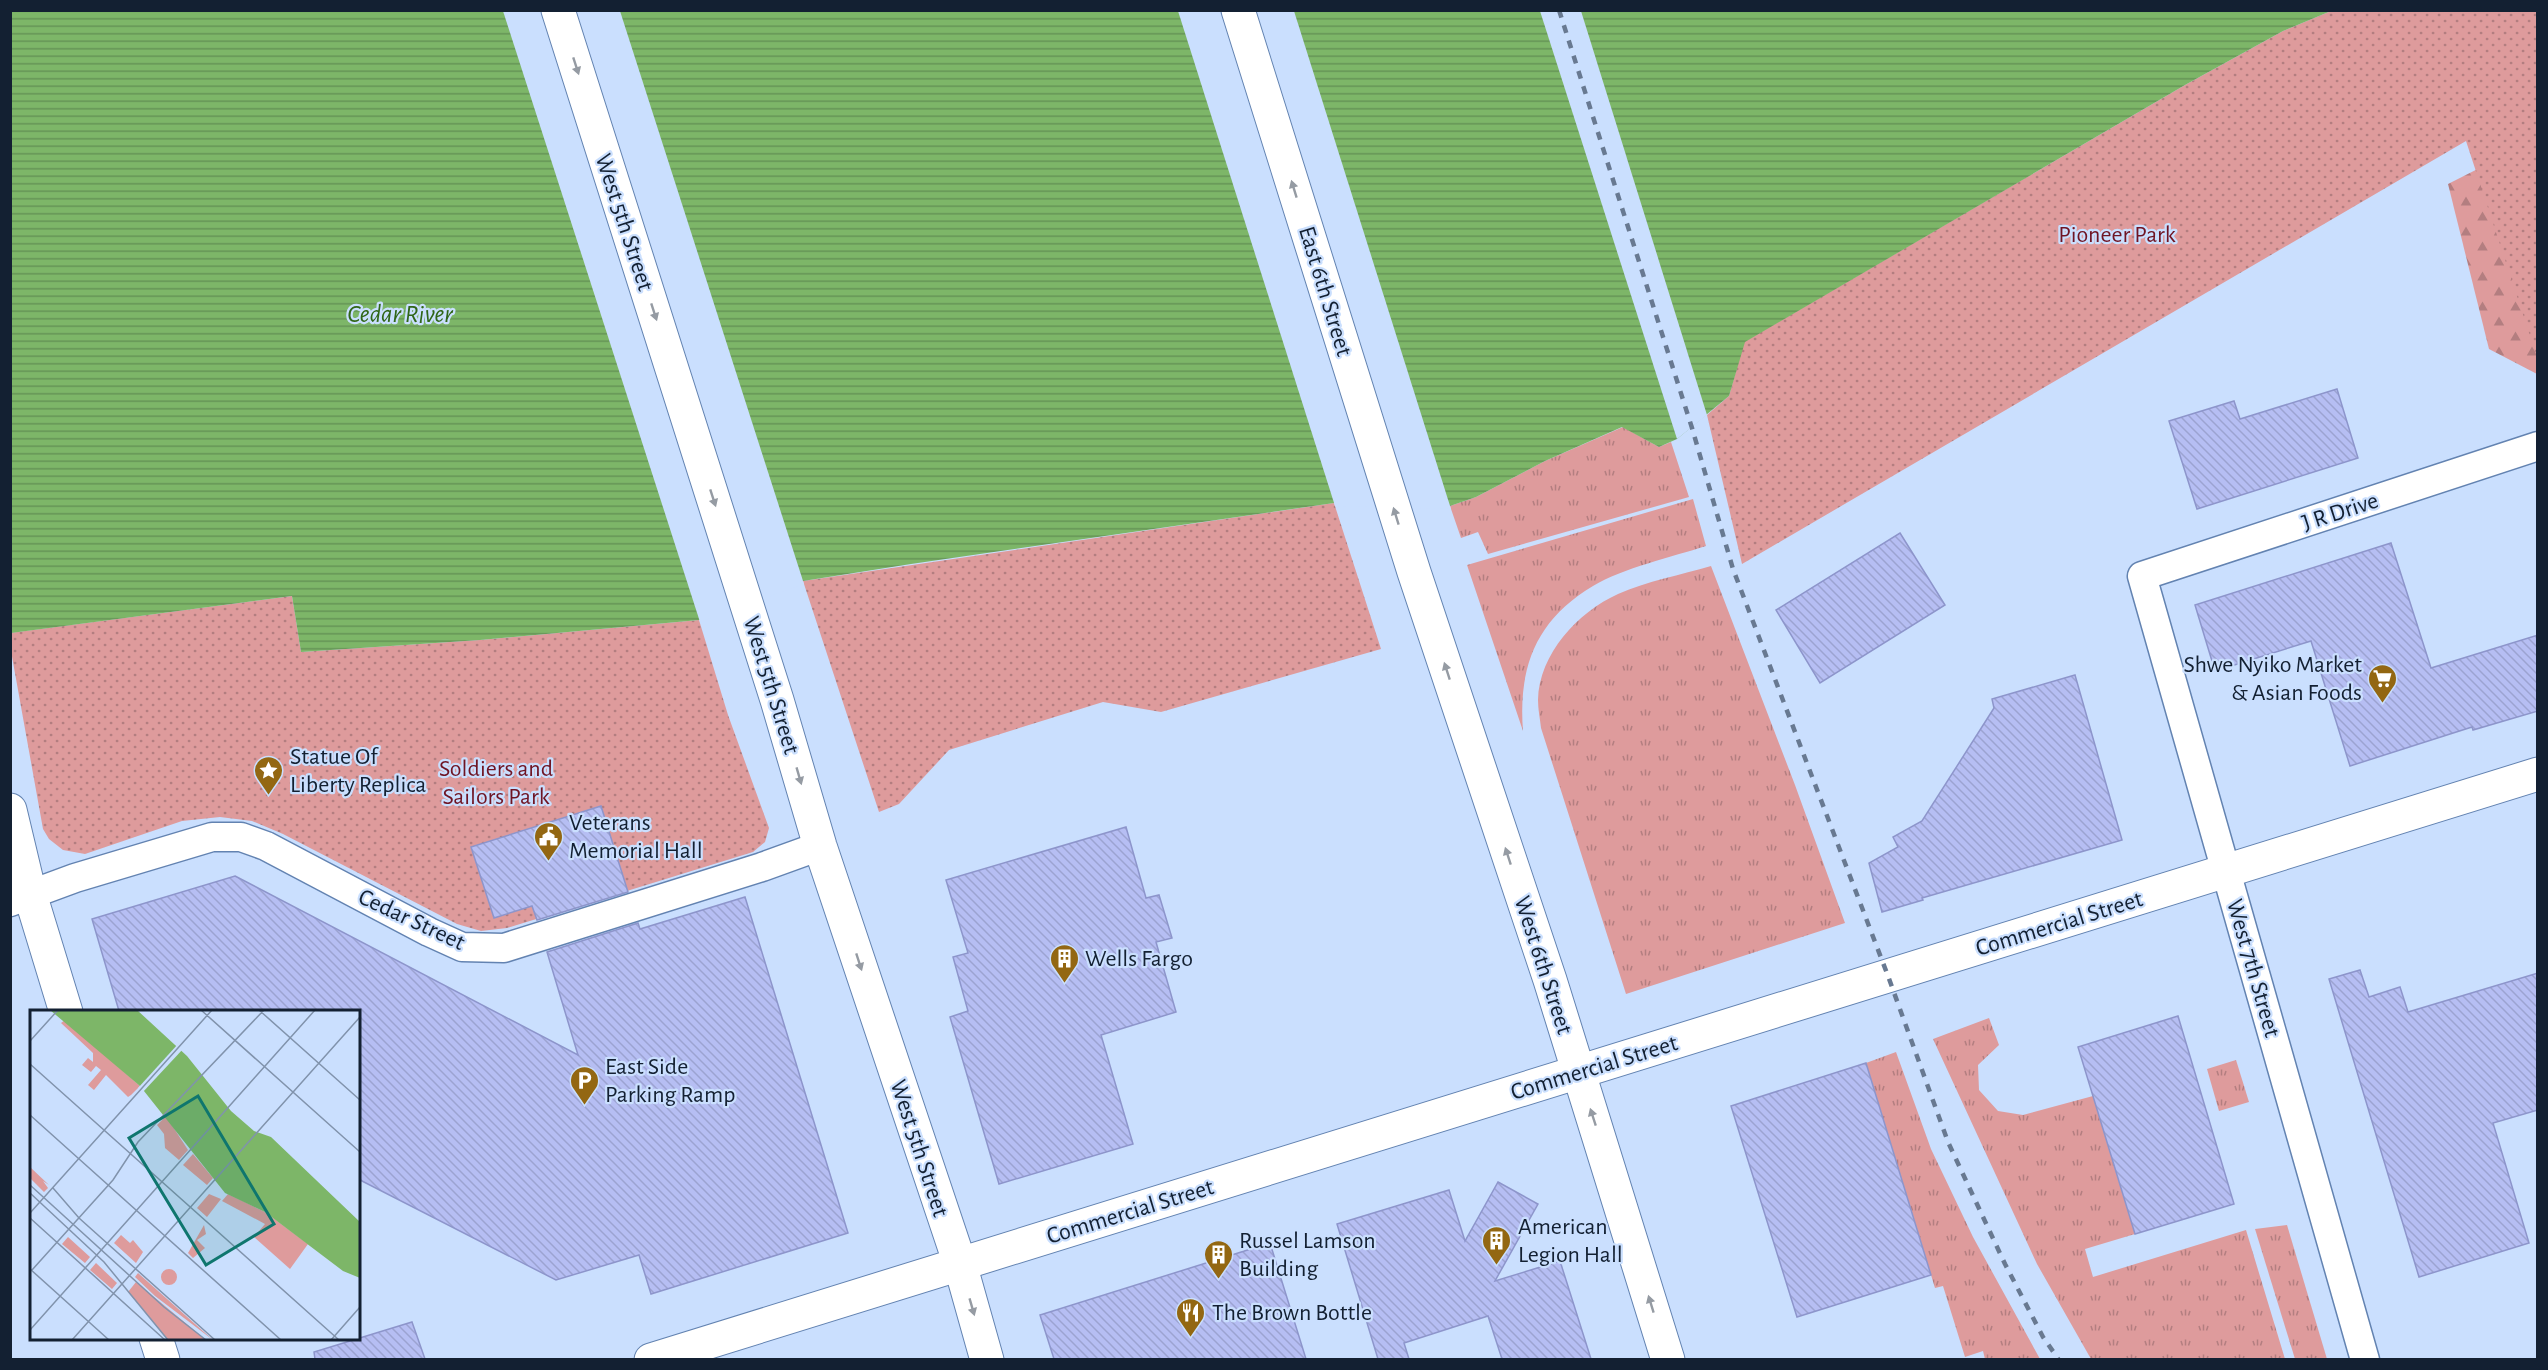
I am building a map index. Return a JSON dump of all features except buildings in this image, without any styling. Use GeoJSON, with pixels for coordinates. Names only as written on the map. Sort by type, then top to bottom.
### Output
{"type":"FeatureCollection","features":[{"type":"Feature","properties":{"kind":"main road","name":"West 5th Street"},"geometry":{"type":"LineString","coordinates":[[558,10],[777,700],[820,846],[960,1264],[987,1359]]}},
{"type":"Feature","properties":{"kind":"main road","name":"East 6th Street"},"geometry":{"type":"LineString","coordinates":[[1239,10],[1414,572]]}},
{"type":"Feature","properties":{"kind":"main road","name":"West 6th Street"},"geometry":{"type":"LineString","coordinates":[[1414,572],[1579,1072],[1668,1359]]}},
{"type":"Feature","properties":{"kind":"main road","name":"Commercial Street"},"geometry":{"type":"LineString","coordinates":[[651,1359],[2538,774]]}},
{"type":"Feature","properties":{"kind":"main road"},"geometry":{"type":"LineString","coordinates":[[10,810],[20,898],[66,1010]]}},
{"type":"Feature","properties":{"kind":"main road"},"geometry":{"type":"LineString","coordinates":[[157,1340],[164,1359]]}},
{"type":"Feature","properties":{"kind":"street","name":"J R Drive"},"geometry":{"type":"LineString","coordinates":[[2142,576],[2538,446]]}},
{"type":"Feature","properties":{"kind":"street","name":"West 7th Street"},"geometry":{"type":"LineString","coordinates":[[2142,576],[2365,1359]]}},
{"type":"Feature","properties":{"kind":"street","name":"Cedar Street"},"geometry":{"type":"LineString","coordinates":[[20,898],[212,837],[241,837],[266,846],[462,947],[504,948],[762,867],[820,846]]}},
{"type":"Feature","properties":{"kind":"green space","name":"Pioneer Park"},"geometry":{"type":"Polygon","coordinates":[[[2331,11],[2537,11],[2537,357],[2466,141],[1742,564],[1707,415],[1729,396],[1744,342],[2185,85],[2283,31],[2331,11]]]}},
{"type":"Feature","properties":{"kind":"green space"},"geometry":{"type":"Polygon","coordinates":[[[2537,139],[2537,374],[2489,349],[2448,184],[2537,139]]]}},
{"type":"Feature","properties":{"kind":"green space"},"geometry":{"type":"Polygon","coordinates":[[[1623,427],[1659,447],[1671,442],[1689,497],[1488,554],[1478,532],[1461,538],[1450,506],[1476,497],[1545,461],[1623,427]]]}},
{"type":"Feature","properties":{"kind":"green space"},"geometry":{"type":"Polygon","coordinates":[[[1693,499],[1706,546],[1633,568],[1593,586],[1573,599],[1544,630],[1528,666],[1522,708],[1523,731],[1467,565],[1693,499]]]}},
{"type":"Feature","properties":{"kind":"green space"},"geometry":{"type":"Polygon","coordinates":[[[1334,503],[1381,649],[1161,712],[1103,702],[949,750],[899,804],[879,812],[803,581],[1334,503]]]}},
{"type":"Feature","properties":{"kind":"green space"},"geometry":{"type":"Polygon","coordinates":[[[1711,566],[1845,923],[1626,994],[1541,728],[1538,700],[1540,683],[1545,667],[1563,636],[1575,623],[1603,602],[1641,585],[1711,566]]]}},
{"type":"Feature","properties":{"kind":"green space","name":"Soldiers and Sailors Park"},"geometry":{"type":"Polygon","coordinates":[[[292,596],[301,652],[480,640],[699,620],[728,715],[769,828],[765,842],[753,852],[507,928],[481,931],[457,924],[283,834],[252,821],[220,817],[182,821],[85,854],[63,850],[49,839],[43,829],[11,651],[10,633],[292,596]]]}},
{"type":"Feature","properties":{"kind":"green space"},"geometry":{"type":"Polygon","coordinates":[[[1989,1018],[1999,1045],[1978,1065],[1979,1090],[1998,1111],[2023,1115],[2093,1096],[2135,1234],[2085,1249],[2093,1277],[2246,1230],[2285,1359],[2091,1359],[2037,1264],[1933,1039],[1989,1018]]]}},
{"type":"Feature","properties":{"kind":"green space"},"geometry":{"type":"Polygon","coordinates":[[[1896,1052],[1931,1149],[1973,1237],[2040,1359],[1985,1359],[1983,1351],[1965,1357],[1943,1286],[1935,1288],[1866,1063],[1896,1052]]]}},
{"type":"Feature","properties":{"kind":"green space"},"geometry":{"type":"Polygon","coordinates":[[[2236,1060],[2249,1102],[2219,1111],[2207,1069],[2236,1060]]]}},
{"type":"Feature","properties":{"kind":"green space"},"geometry":{"type":"Polygon","coordinates":[[[2287,1225],[2327,1359],[2295,1359],[2255,1229],[2287,1225]]]}},
{"type":"Feature","properties":{"kind":"water","name":"Cedar River"},"geometry":{"type":"Polygon","coordinates":[[[10,11],[2331,11],[2283,31],[2185,85],[1745,342],[1729,396],[1677,439],[1659,447],[1622,427],[1545,461],[1476,497],[1450,506],[1334,503],[911,564],[803,581],[699,620],[480,640],[301,652],[292,596],[11,633],[10,11]]]}},
{"type":"Feature","properties":{"kind":"pier"},"geometry":{"type":"Polygon","coordinates":[[[503,11],[620,11],[804,584],[700,622],[503,11]]]}},
{"type":"Feature","properties":{"kind":"pier"},"geometry":{"type":"Polygon","coordinates":[[[1178,11],[1294,11],[1451,509],[1335,506],[1178,11]]]}},
{"type":"Feature","properties":{"kind":"pier"},"geometry":{"type":"Polygon","coordinates":[[[1540,11],[1581,11],[1707,415],[1677,439],[1540,11]]]}},
{"type":"Feature","properties":{"kind":"railway"},"geometry":{"type":"LineString","coordinates":[[1559,10],[1692,428],[1733,569],[1888,976],[1948,1142],[2005,1264],[2043,1337],[2059,1360]]}},
{"type":"Feature","properties":{"kind":"place","name":"Shwe Nyiko Market & Asian Foods"},"geometry":{"type":"Point","coordinates":[2383,704]}},
{"type":"Feature","properties":{"kind":"place","name":"Statue Of Liberty Replica"},"geometry":{"type":"Point","coordinates":[269,796]}},
{"type":"Feature","properties":{"kind":"place","name":"Veterans Memorial Hall"},"geometry":{"type":"Point","coordinates":[548,862]}},
{"type":"Feature","properties":{"kind":"place","name":"Wells Fargo"},"geometry":{"type":"Point","coordinates":[1064,984]}},
{"type":"Feature","properties":{"kind":"place","name":"East Side Parking Ramp"},"geometry":{"type":"Point","coordinates":[584,1106]}},
{"type":"Feature","properties":{"kind":"place","name":"American Legion Hall"},"geometry":{"type":"Point","coordinates":[1497,1266]}},
{"type":"Feature","properties":{"kind":"place","name":"Russel Lamson Building"},"geometry":{"type":"Point","coordinates":[1218,1280]}},
{"type":"Feature","properties":{"kind":"place","name":"The Brown Bottle"},"geometry":{"type":"Point","coordinates":[1191,1338]}}]}
